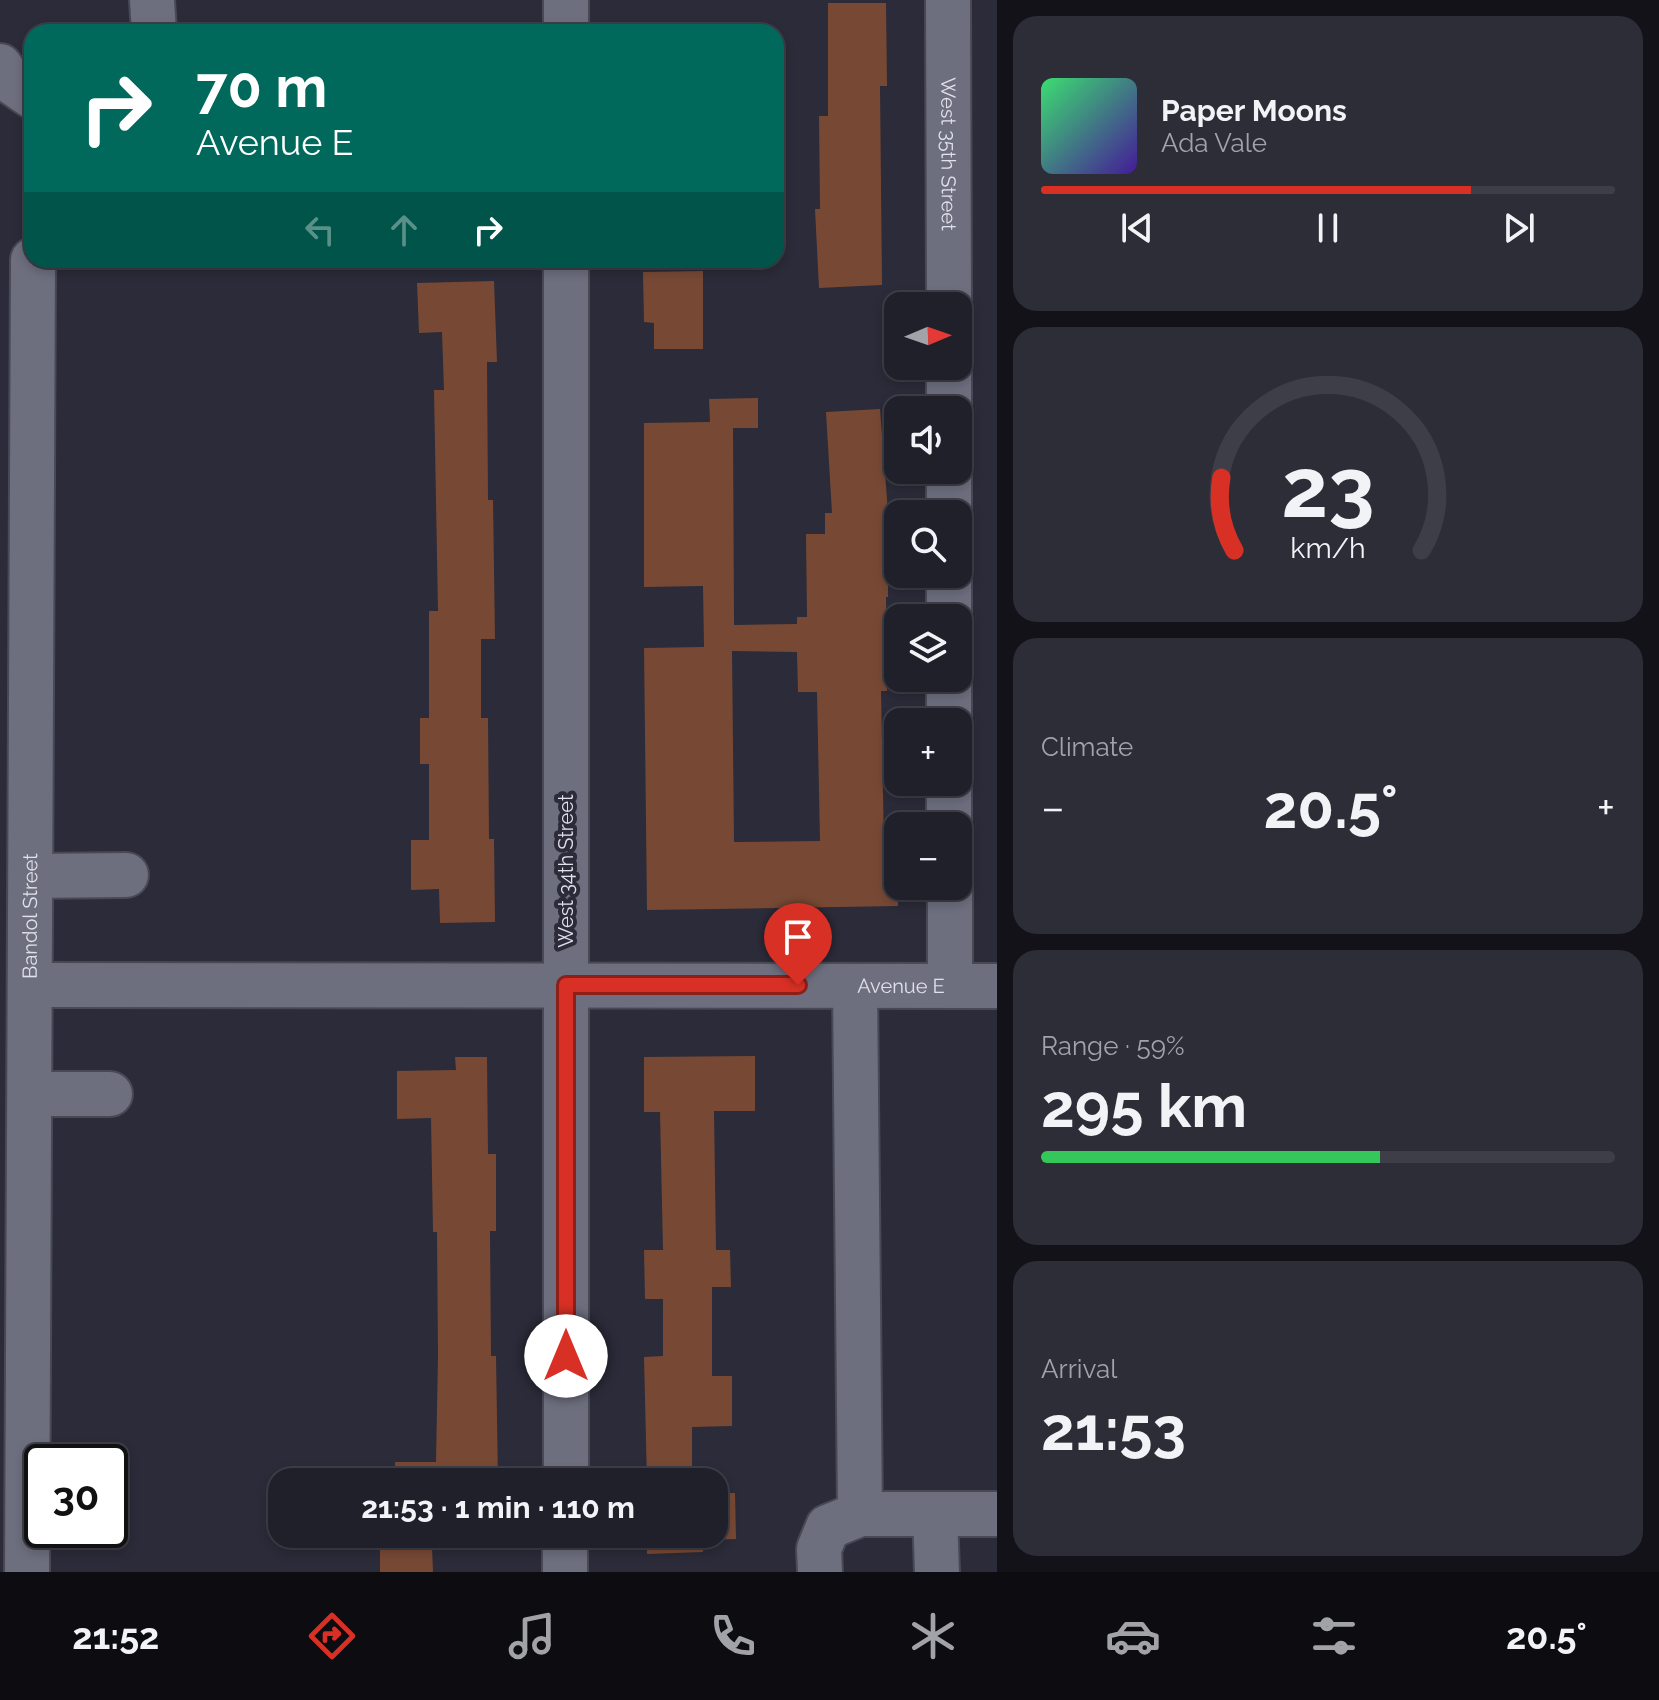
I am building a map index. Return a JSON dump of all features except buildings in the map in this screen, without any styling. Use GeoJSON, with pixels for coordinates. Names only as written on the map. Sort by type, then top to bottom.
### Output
{"type":"FeatureCollection","features":[{"type":"Feature","properties":{"kind":"street"},"geometry":{"type":"LineString","coordinates":[[152,0],[154,24]]}},
{"type":"Feature","properties":{"kind":"street"},"geometry":{"type":"LineString","coordinates":[[566,0],[566,24]]}},
{"type":"Feature","properties":{"kind":"street","name":"West 35th Street"},"geometry":{"type":"LineString","coordinates":[[948,0],[949,292]]}},
{"type":"Feature","properties":{"kind":"street"},"geometry":{"type":"LineString","coordinates":[[0,66],[10,81],[24,91]]}},
{"type":"Feature","properties":{"kind":"street","name":"Bandol Street"},"geometry":{"type":"LineString","coordinates":[[27,1572],[33,268]]}},
{"type":"Feature","properties":{"kind":"street","name":"West 34th Street"},"geometry":{"type":"LineString","coordinates":[[566,268],[566,1468]]}},
{"type":"Feature","properties":{"kind":"street"},"geometry":{"type":"LineString","coordinates":[[32,876],[126,875]]}},
{"type":"Feature","properties":{"kind":"street"},"geometry":{"type":"LineString","coordinates":[[950,900],[950,986]]}},
{"type":"Feature","properties":{"kind":"street","name":"Avenue E"},"geometry":{"type":"LineString","coordinates":[[31,985],[997,986]]}},
{"type":"Feature","properties":{"kind":"street"},"geometry":{"type":"LineString","coordinates":[[855,986],[860,1514]]}},
{"type":"Feature","properties":{"kind":"street"},"geometry":{"type":"LineString","coordinates":[[31,1094],[110,1094]]}},
{"type":"Feature","properties":{"kind":"street"},"geometry":{"type":"LineString","coordinates":[[820,1572],[819,1549],[828,1527],[860,1514],[997,1514]]}},
{"type":"Feature","properties":{"kind":"street"},"geometry":{"type":"LineString","coordinates":[[935,1514],[937,1572]]}},
{"type":"Feature","properties":{"kind":"street"},"geometry":{"type":"LineString","coordinates":[[565,1548],[565,1572]]}},
{"type":"Feature","properties":{"kind":"route"},"geometry":{"type":"LineString","coordinates":[[566,1356],[566,985],[798,985]]}}]}
